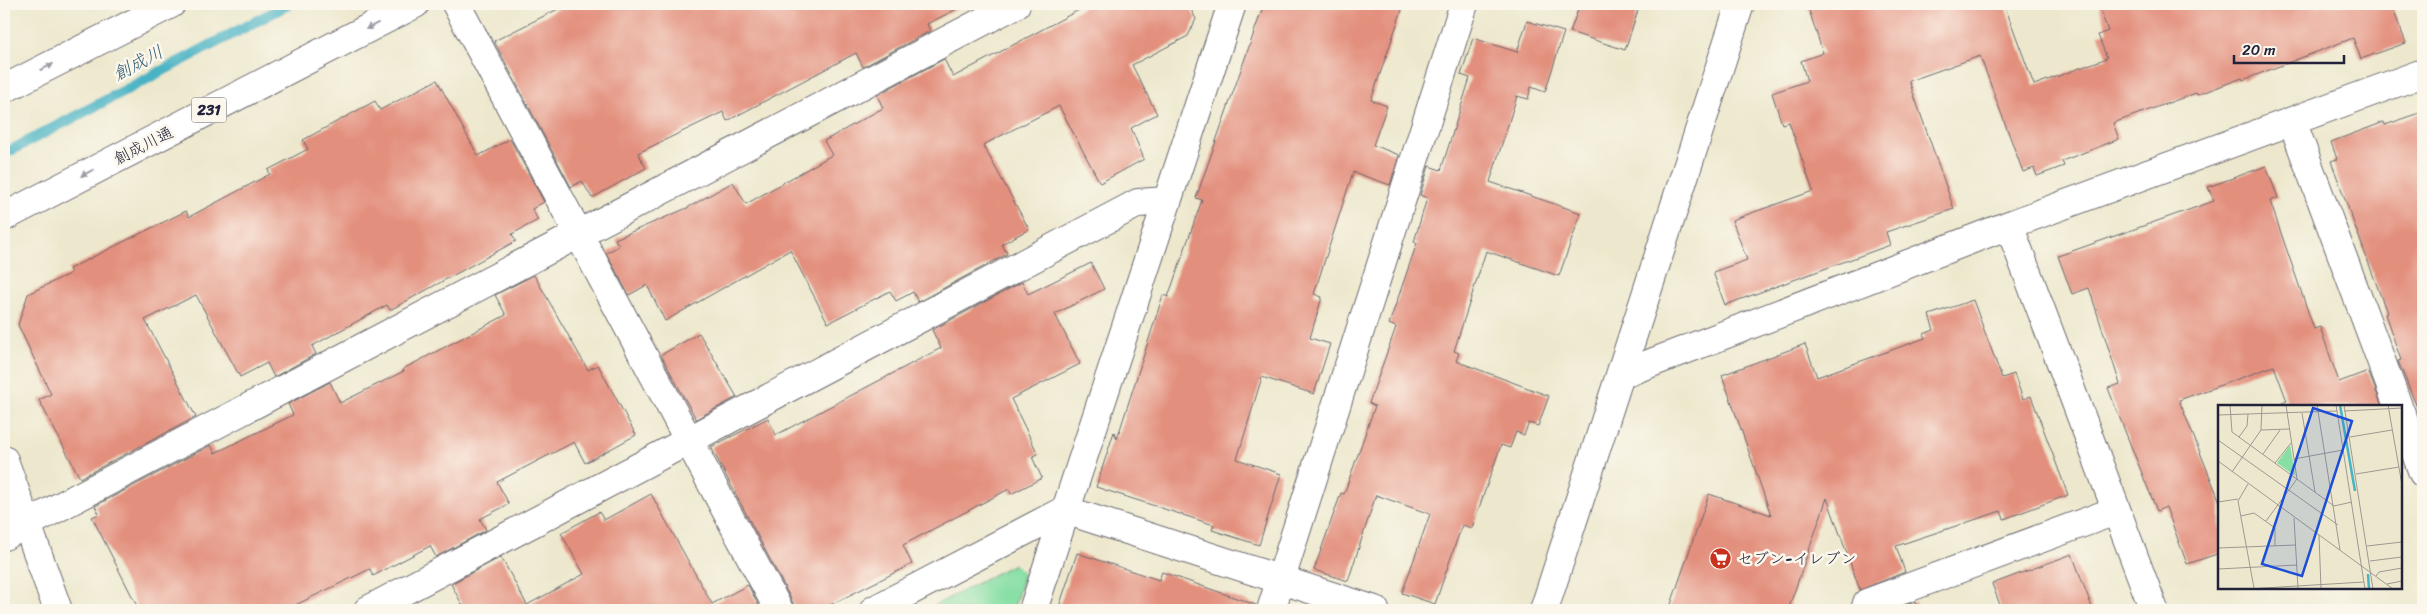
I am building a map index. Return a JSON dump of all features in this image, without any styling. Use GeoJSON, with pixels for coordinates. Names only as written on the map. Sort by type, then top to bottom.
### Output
{"type":"FeatureCollection","features":[{"type":"Feature","properties":{"kind":"main road"},"geometry":{"type":"LineString","coordinates":[[4,89],[171,4]]}},
{"type":"Feature","properties":{"kind":"main road","name":"創成川通"},"geometry":{"type":"LineString","coordinates":[[4,217],[415,4]]}},
{"type":"Feature","properties":{"kind":"main road"},"geometry":{"type":"LineString","coordinates":[[456,4],[687,441],[779,610]]}},
{"type":"Feature","properties":{"kind":"main road"},"geometry":{"type":"LineString","coordinates":[[15,530],[578,236],[1016,4]]}},
{"type":"Feature","properties":{"kind":"main road"},"geometry":{"type":"LineString","coordinates":[[1033,610],[1232,4]]}},
{"type":"Feature","properties":{"kind":"main road"},"geometry":{"type":"LineString","coordinates":[[1271,610],[1464,4]]}},
{"type":"Feature","properties":{"kind":"main road"},"geometry":{"type":"LineString","coordinates":[[1544,610],[1740,4]]}},
{"type":"Feature","properties":{"kind":"main road"},"geometry":{"type":"LineString","coordinates":[[1620,376],[2009,225],[2423,73]]}},
{"type":"Feature","properties":{"kind":"main road"},"geometry":{"type":"LineString","coordinates":[[2292,121],[2398,405]]}},
{"type":"Feature","properties":{"kind":"main road"},"geometry":{"type":"LineString","coordinates":[[368,610],[1138,203],[1167,202]]}},
{"type":"Feature","properties":{"kind":"main road"},"geometry":{"type":"LineString","coordinates":[[2009,225],[2115,511],[2154,610]]}},
{"type":"Feature","properties":{"kind":"main road"},"geometry":{"type":"LineString","coordinates":[[2402,416],[2423,474]]}},
{"type":"Feature","properties":{"kind":"main road"},"geometry":{"type":"LineString","coordinates":[[4,460],[15,530],[58,610]]}},
{"type":"Feature","properties":{"kind":"main road"},"geometry":{"type":"LineString","coordinates":[[874,610],[1065,510],[1375,610]]}},
{"type":"Feature","properties":{"kind":"main road"},"geometry":{"type":"LineString","coordinates":[[1865,610],[1867,603],[2115,511]]}},
{"type":"Feature","properties":{"kind":"green space"},"geometry":{"type":"Polygon","coordinates":[[[1014,564],[1024,574],[1013,610],[926,610],[1014,564]]]}},
{"type":"Feature","properties":{"kind":"building"},"geometry":{"type":"Polygon","coordinates":[[[568,4],[967,4],[927,24],[930,31],[863,67],[856,53],[727,121],[723,112],[638,153],[646,168],[592,198],[582,181],[571,187],[494,41],[568,4]]]}},
{"type":"Feature","properties":{"kind":"building"},"geometry":{"type":"Polygon","coordinates":[[[1090,4],[1188,4],[1196,19],[1188,36],[1132,65],[1157,114],[1131,128],[1144,159],[1100,183],[1059,106],[983,145],[1029,229],[1002,244],[1007,254],[918,302],[913,292],[896,301],[890,291],[828,323],[790,250],[665,321],[647,285],[629,295],[606,253],[619,246],[615,239],[687,208],[733,182],[746,204],[832,155],[824,141],[883,108],[877,95],[944,59],[953,77],[1090,4]]]}},
{"type":"Feature","properties":{"kind":"building"},"geometry":{"type":"Polygon","coordinates":[[[1264,4],[1404,4],[1371,100],[1387,106],[1373,145],[1399,155],[1390,185],[1353,172],[1314,294],[1322,297],[1310,338],[1330,344],[1314,394],[1262,377],[1237,459],[1281,474],[1259,545],[1212,530],[1214,525],[1096,487],[1114,432],[1117,439],[1163,295],[1168,297],[1202,200],[1196,198],[1264,4]]]}},
{"type":"Feature","properties":{"kind":"building"},"geometry":{"type":"Polygon","coordinates":[[[1580,4],[1640,4],[1625,50],[1570,32],[1580,4]]]}},
{"type":"Feature","properties":{"kind":"building"},"geometry":{"type":"Polygon","coordinates":[[[1807,4],[2004,4],[2034,85],[2107,58],[2098,35],[2108,31],[2098,4],[2391,4],[2406,43],[2361,59],[2353,38],[2243,80],[2242,78],[2197,95],[2196,93],[2113,123],[2119,139],[2062,161],[2064,166],[2037,176],[2034,168],[2023,172],[1980,56],[1909,81],[1954,209],[1886,232],[1890,245],[1725,305],[1713,272],[1747,260],[1732,220],[1813,191],[1789,122],[1782,124],[1772,93],[1807,81],[1801,61],[1823,53],[1807,4]]]}},
{"type":"Feature","properties":{"kind":"building"},"geometry":{"type":"Polygon","coordinates":[[[1527,21],[1564,32],[1545,92],[1531,87],[1528,99],[1517,96],[1490,182],[1581,213],[1559,276],[1486,251],[1454,351],[1459,353],[1456,361],[1549,396],[1538,426],[1529,423],[1524,435],[1516,432],[1510,448],[1501,445],[1472,528],[1462,525],[1435,604],[1402,593],[1430,514],[1376,495],[1348,581],[1314,570],[1341,493],[1344,494],[1375,406],[1369,403],[1396,327],[1389,324],[1417,243],[1414,242],[1427,198],[1420,195],[1429,166],[1441,170],[1470,78],[1461,75],[1473,38],[1517,52],[1527,21]]]}},
{"type":"Feature","properties":{"kind":"building"},"geometry":{"type":"Polygon","coordinates":[[[437,80],[478,156],[510,139],[544,202],[532,209],[538,220],[512,234],[516,241],[390,310],[387,305],[312,346],[316,354],[274,377],[267,363],[240,377],[196,295],[145,320],[196,417],[80,478],[39,400],[51,394],[18,325],[28,294],[71,273],[69,269],[111,248],[186,211],[189,217],[270,174],[268,170],[308,149],[303,140],[375,101],[380,110],[437,80]]]}},
{"type":"Feature","properties":{"kind":"building"},"geometry":{"type":"Polygon","coordinates":[[[2423,112],[2423,411],[2419,412],[2398,361],[2401,360],[2385,314],[2387,313],[2331,161],[2337,159],[2331,142],[2384,122],[2385,125],[2423,112]]]}},
{"type":"Feature","properties":{"kind":"building"},"geometry":{"type":"Polygon","coordinates":[[[2266,166],[2278,198],[2270,201],[2314,329],[2320,327],[2339,382],[2368,371],[2382,405],[2282,405],[2282,403],[2287,401],[2274,366],[2179,400],[2218,497],[2218,554],[2187,564],[2166,507],[2157,511],[2108,388],[2120,384],[2089,288],[2072,294],[2058,256],[2214,201],[2208,187],[2266,166]]]}},
{"type":"Feature","properties":{"kind":"building"},"geometry":{"type":"Polygon","coordinates":[[[1091,263],[1104,289],[1055,314],[1080,364],[1011,399],[1038,454],[1032,457],[1042,478],[1011,494],[1009,489],[903,545],[912,564],[820,610],[795,610],[711,447],[768,418],[776,435],[941,348],[932,330],[1022,282],[1028,294],[1091,263]]]}},
{"type":"Feature","properties":{"kind":"building"},"geometry":{"type":"Polygon","coordinates":[[[534,275],[588,370],[598,365],[636,435],[585,463],[574,442],[497,482],[509,504],[480,519],[486,530],[436,557],[430,546],[373,576],[370,569],[285,610],[139,610],[92,517],[99,514],[95,506],[211,445],[215,453],[293,415],[288,404],[330,382],[340,403],[404,371],[403,369],[506,315],[495,295],[534,275]]]}},
{"type":"Feature","properties":{"kind":"building"},"geometry":{"type":"Polygon","coordinates":[[[1973,300],[2002,378],[2014,374],[2023,399],[2031,396],[2068,495],[2004,519],[2001,511],[1896,546],[1905,572],[1860,590],[1827,498],[1788,610],[1669,610],[1709,494],[1771,515],[1722,375],[1805,344],[1817,377],[1925,338],[1924,334],[1934,330],[1929,315],[1973,300]]]}},
{"type":"Feature","properties":{"kind":"building"},"geometry":{"type":"Polygon","coordinates":[[[699,333],[737,397],[696,419],[661,355],[699,333]]]}},
{"type":"Feature","properties":{"kind":"building"},"geometry":{"type":"Polygon","coordinates":[[[651,494],[712,604],[748,585],[761,610],[465,610],[451,584],[501,557],[527,605],[584,574],[561,533],[599,512],[604,520],[651,494]]]}},
{"type":"Feature","properties":{"kind":"building"},"geometry":{"type":"Polygon","coordinates":[[[1077,553],[1159,580],[1162,572],[1256,605],[1256,610],[1058,610],[1077,553]]]}},
{"type":"Feature","properties":{"kind":"building"},"geometry":{"type":"Polygon","coordinates":[[[2072,554],[2093,610],[2002,610],[1992,584],[2072,554]]]}},
{"type":"Feature","properties":{"kind":"building"},"geometry":{"type":"Polygon","coordinates":[[[1915,602],[1918,610],[1892,610],[1915,602]]]}},
{"type":"Feature","properties":{"kind":"waterway","name":"創成川"},"geometry":{"type":"LineString","coordinates":[[4,154],[289,4]]}},
{"type":"Feature","properties":{"kind":"place","name":"セブン-イレブン"},"geometry":{"type":"Point","coordinates":[1721,558]}}]}
